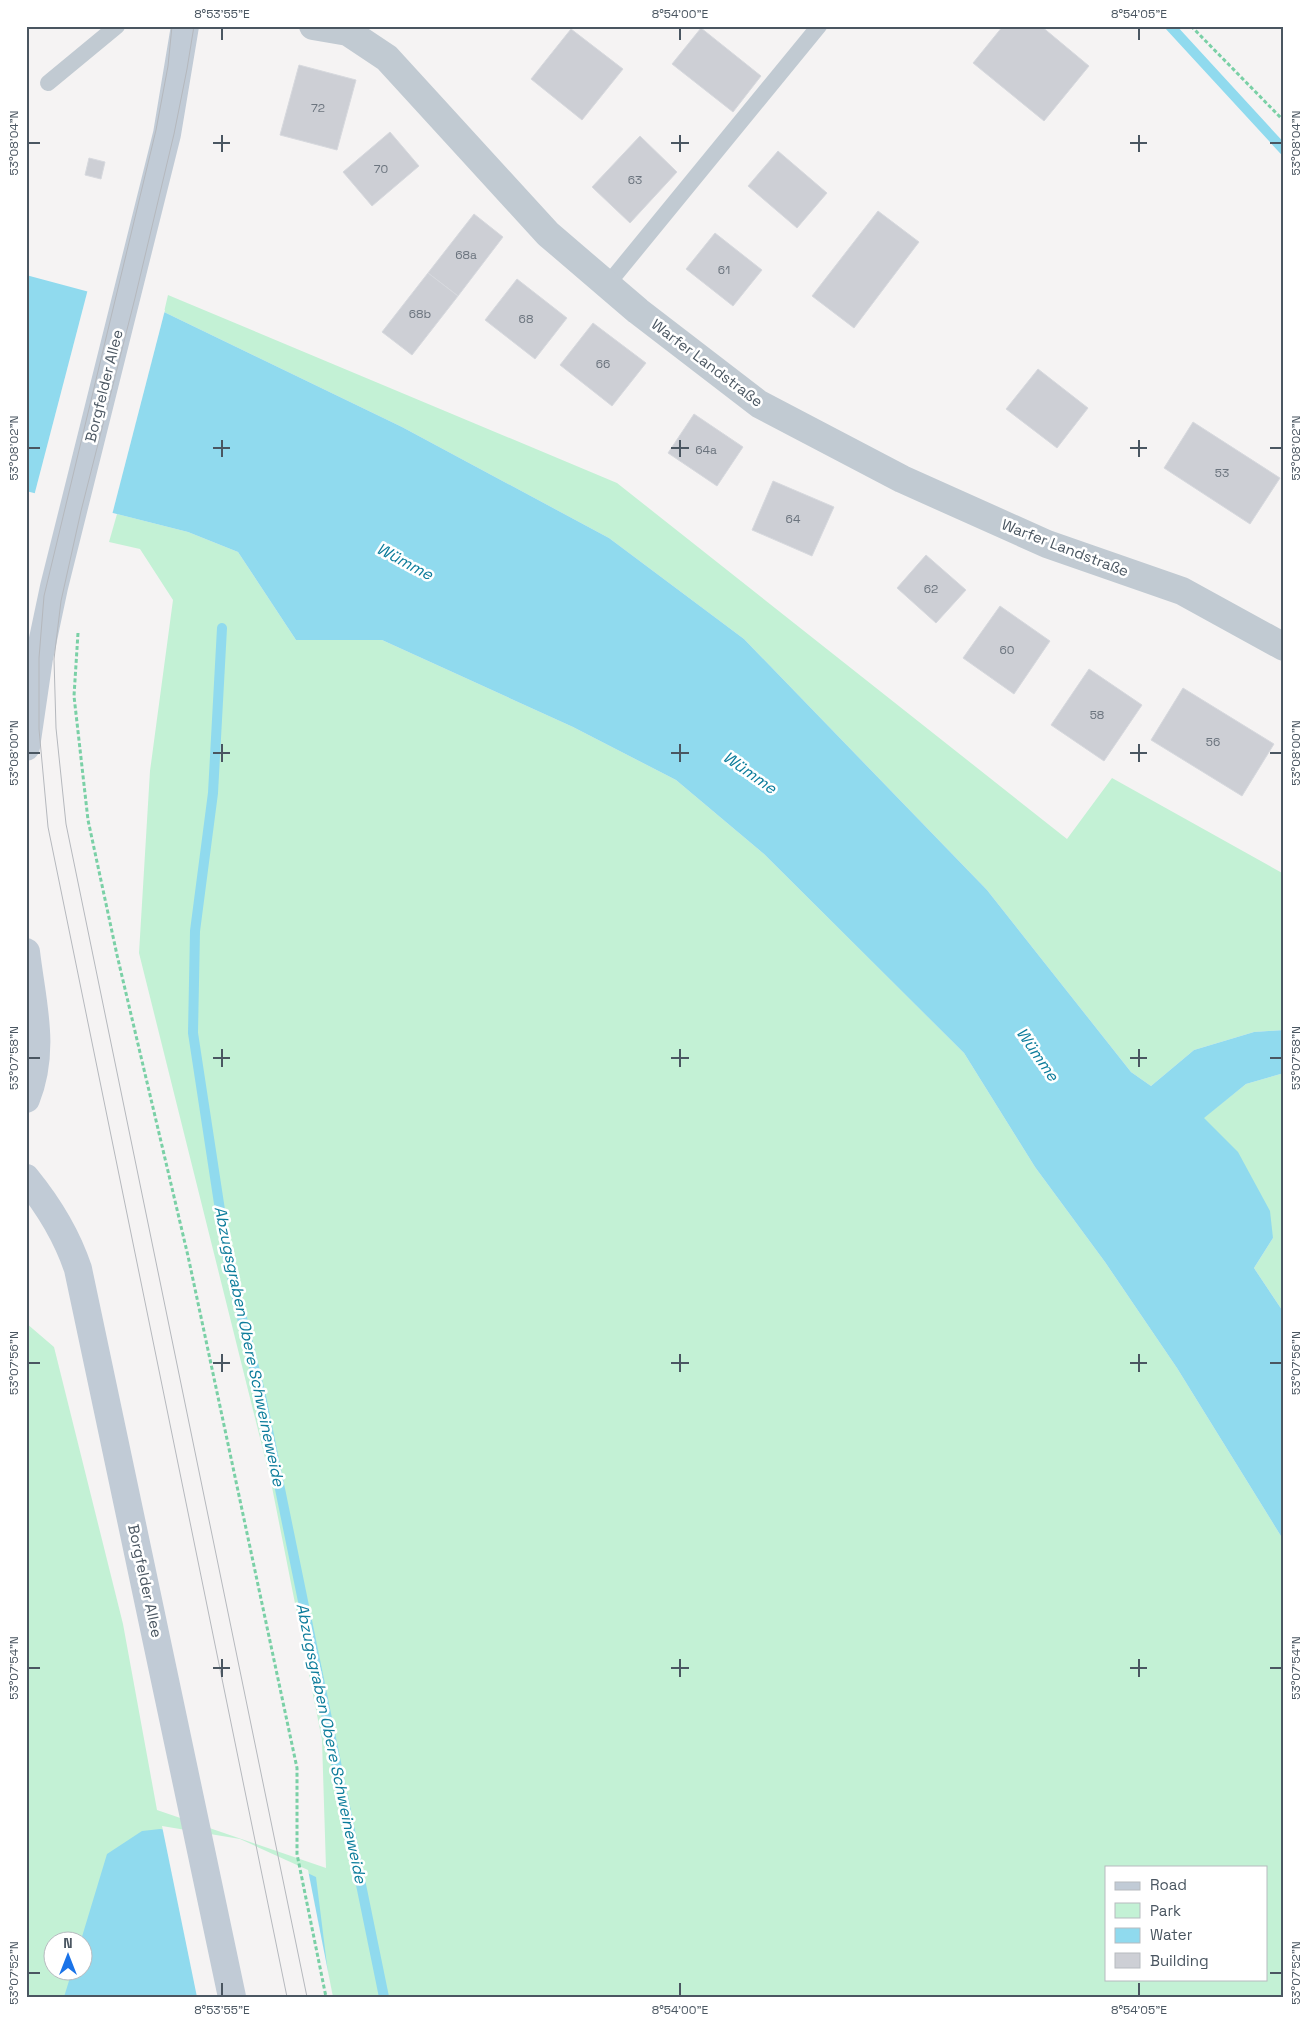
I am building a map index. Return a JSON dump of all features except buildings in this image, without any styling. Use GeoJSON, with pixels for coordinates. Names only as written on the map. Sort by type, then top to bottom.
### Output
{"type":"FeatureCollection","features":[{"type":"Feature","properties":{"kind":"street","name":"Borgfelder Allee"},"geometry":{"type":"LineString","coordinates":[[26,747],[39,658],[72,509],[168,134],[185,26]]}},
{"type":"Feature","properties":{"kind":"street","name":"Warfer Landstraße"},"geometry":{"type":"LineString","coordinates":[[313,26],[348,32],[387,58],[548,234],[608,285],[759,404],[902,480],[1047,544],[1182,592],[1284,647]]}},
{"type":"Feature","properties":{"kind":"street"},"geometry":{"type":"LineString","coordinates":[[26,952],[36,1023],[37,1055],[34,1078],[26,1099]]}},
{"type":"Feature","properties":{"kind":"street","name":"Borgfelder Allee"},"geometry":{"type":"LineString","coordinates":[[26,1178],[65,1237],[78,1269],[232,1997]]}},
{"type":"Feature","properties":{"kind":"lane"},"geometry":{"type":"LineString","coordinates":[[48,83],[117,26]]}},
{"type":"Feature","properties":{"kind":"lane"},"geometry":{"type":"LineString","coordinates":[[608,285],[819,26]]}},
{"type":"Feature","properties":{"kind":"path"},"geometry":{"type":"LineString","coordinates":[[1191,26],[1284,121]]}},
{"type":"Feature","properties":{"kind":"path"},"geometry":{"type":"LineString","coordinates":[[78,631],[74,696],[88,820],[117,955],[190,1266],[297,1768],[297,1854],[326,1997]]}},
{"type":"Feature","properties":{"kind":"green space"},"geometry":{"type":"Polygon","coordinates":[[[168,295],[617,483],[1067,839],[1112,778],[1284,874],[1284,1030],[1254,1032],[1194,1050],[1151,1086],[1131,1072],[987,890],[744,639],[609,538],[402,427],[164,312],[168,295]]]}},
{"type":"Feature","properties":{"kind":"green space"},"geometry":{"type":"Polygon","coordinates":[[[117,514],[188,532],[238,552],[296,640],[382,640],[573,727],[676,780],[764,854],[964,1053],[1035,1167],[1105,1262],[1177,1368],[1284,1541],[1284,1997],[26,1997],[26,1323],[54,1347],[123,1624],[157,1810],[326,1868],[322,1740],[271,1482],[139,953],[150,771],[173,600],[140,549],[109,542],[117,514]]]}},
{"type":"Feature","properties":{"kind":"green space"},"geometry":{"type":"Polygon","coordinates":[[[1284,1073],[1284,1313],[1254,1268],[1273,1238],[1203,1118],[1246,1084],[1284,1073]]]}},
{"type":"Feature","properties":{"kind":"water","name":"Wümme"},"geometry":{"type":"Polygon","coordinates":[[[26,275],[164,312],[402,427],[609,538],[744,639],[987,890],[1131,1072],[1151,1086],[1194,1050],[1254,1032],[1284,1030],[1284,1073],[1246,1084],[1204,1118],[1238,1152],[1270,1211],[1273,1238],[1254,1268],[1284,1313],[1284,1541],[1177,1368],[1105,1262],[1035,1167],[964,1053],[764,854],[676,780],[573,727],[382,640],[296,640],[238,552],[188,532],[26,491],[26,275]]]}},
{"type":"Feature","properties":{"kind":"water"},"geometry":{"type":"Polygon","coordinates":[[[160,1829],[239,1841],[316,1877],[331,1997],[64,1997],[69,1980],[92,1980],[92,1930],[84,1930],[107,1854],[142,1831],[160,1829]]]}},
{"type":"Feature","properties":{"kind":"pier"},"geometry":{"type":"Polygon","coordinates":[[[88,289],[165,310],[112,515],[34,496],[88,289]]]}},
{"type":"Feature","properties":{"kind":"pier"},"geometry":{"type":"Polygon","coordinates":[[[162,1826],[240,1839],[308,1870],[333,1997],[197,1997],[162,1826]]]}},
{"type":"Feature","properties":{"kind":"waterway"},"geometry":{"type":"LineString","coordinates":[[1170,26],[1284,150]]}},
{"type":"Feature","properties":{"kind":"waterway","name":"Abzugsgraben Obere Schweineweide"},"geometry":{"type":"LineString","coordinates":[[222,628],[213,793],[195,931],[193,1033],[227,1256],[261,1396],[384,1997]]}},
{"type":"Feature","properties":{"kind":"tram line"},"geometry":{"type":"LineString","coordinates":[[172,26],[168,66],[156,130],[44,596],[39,658],[39,729],[48,827],[287,1997]]}},
{"type":"Feature","properties":{"kind":"tram line"},"geometry":{"type":"LineString","coordinates":[[194,26],[174,134],[81,511],[61,601],[54,659],[56,728],[66,824],[307,1997]]}}]}
